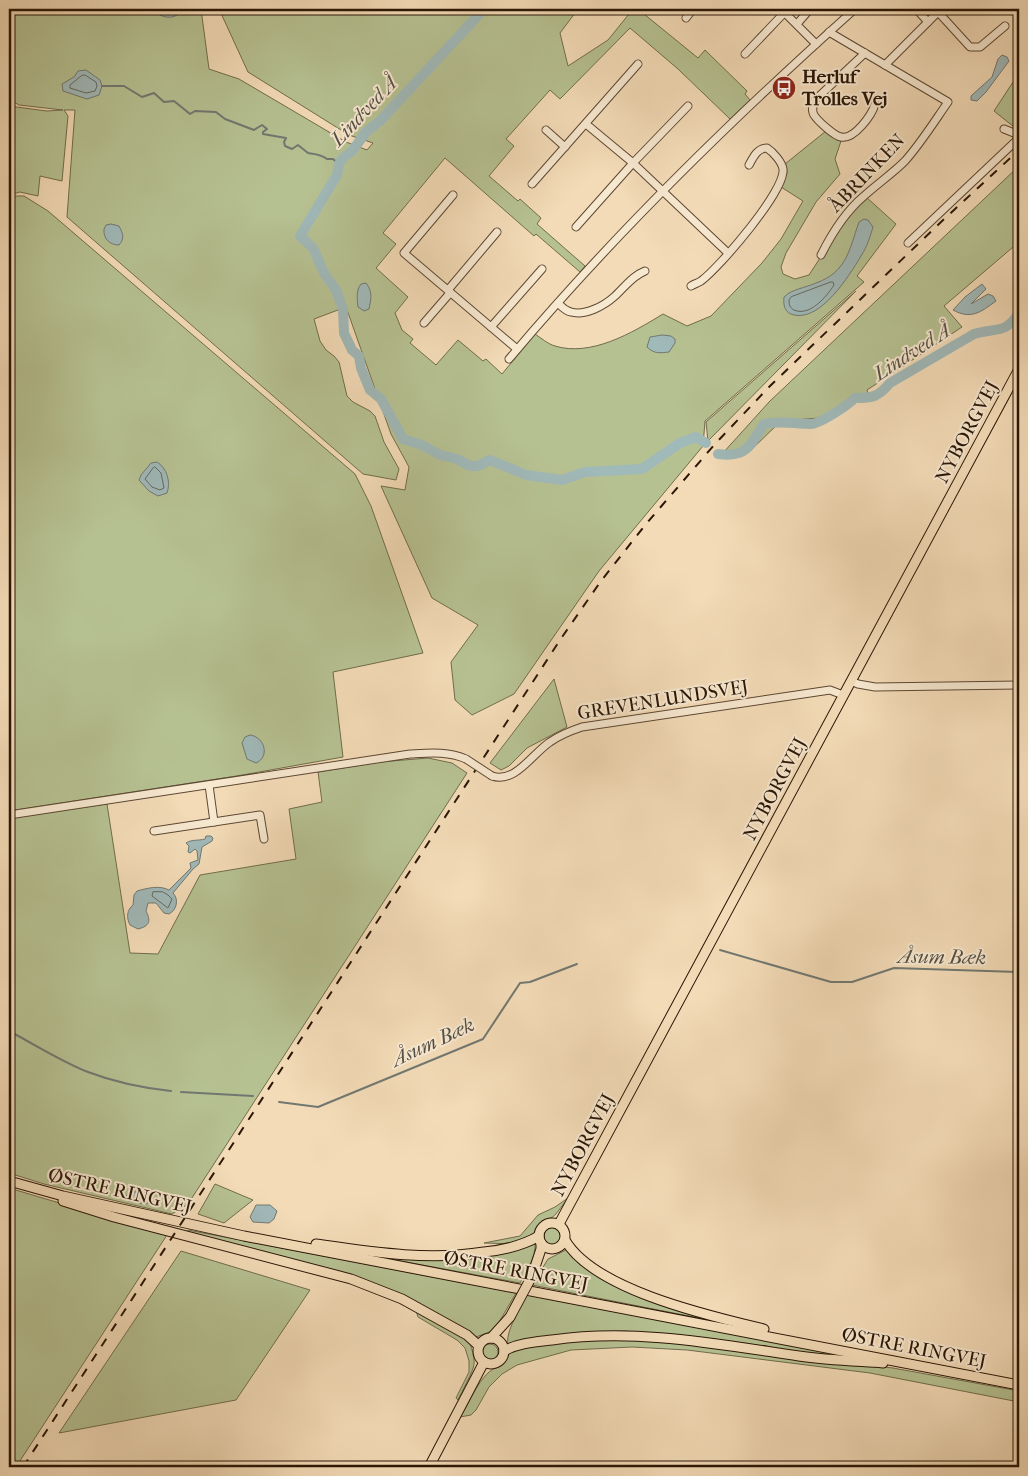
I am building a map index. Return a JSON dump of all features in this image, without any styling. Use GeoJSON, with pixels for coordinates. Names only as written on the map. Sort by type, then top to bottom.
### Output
{"type":"FeatureCollection","features":[{"type":"Feature","properties":{"kind":"main road","name":"NYBORGVEJ"},"geometry":{"type":"LineString","coordinates":[[559,1224],[1019,369]]}},
{"type":"Feature","properties":{"kind":"main road"},"geometry":{"type":"LineString","coordinates":[[9,1181],[55,1199],[114,1217],[350,1279],[402,1299],[467,1335],[479,1346]]}},
{"type":"Feature","properties":{"kind":"main road","name":"ØSTRE RINGVEJ"},"geometry":{"type":"LineString","coordinates":[[9,1181],[63,1196],[244,1236],[1019,1385]]}},
{"type":"Feature","properties":{"kind":"main road"},"geometry":{"type":"LineString","coordinates":[[510,1317],[500,1361],[489,1364],[484,1362],[479,1356],[479,1346],[483,1341],[491,1338],[510,1317],[532,1276],[548,1253],[565,1240],[566,1234],[559,1224],[554,1223],[544,1226],[540,1240],[541,1250],[532,1276]]}},
{"type":"Feature","properties":{"kind":"main road"},"geometry":{"type":"LineString","coordinates":[[244,1236],[287,1239],[409,1256],[473,1254],[505,1250],[540,1240]]}},
{"type":"Feature","properties":{"kind":"main road"},"geometry":{"type":"LineString","coordinates":[[540,1240],[544,1246],[553,1249]]}},
{"type":"Feature","properties":{"kind":"main road"},"geometry":{"type":"LineString","coordinates":[[565,1240],[577,1256],[604,1274],[655,1299],[712,1317],[787,1335],[814,1345]]}},
{"type":"Feature","properties":{"kind":"main road"},"geometry":{"type":"LineString","coordinates":[[491,1338],[499,1341],[503,1347],[510,1348],[572,1337],[652,1336],[802,1356],[928,1367]]}},
{"type":"Feature","properties":{"kind":"main road"},"geometry":{"type":"LineString","coordinates":[[429,1467],[484,1362]]}},
{"type":"Feature","properties":{"kind":"street"},"geometry":{"type":"LineString","coordinates":[[686,18],[693,9]]}},
{"type":"Feature","properties":{"kind":"street"},"geometry":{"type":"LineString","coordinates":[[797,24],[810,9]]}},
{"type":"Feature","properties":{"kind":"street"},"geometry":{"type":"LineString","coordinates":[[509,359],[558,303],[663,190],[750,104],[856,9]]}},
{"type":"Feature","properties":{"kind":"street"},"geometry":{"type":"LineString","coordinates":[[920,9],[918,10],[928,22]]}},
{"type":"Feature","properties":{"kind":"street"},"geometry":{"type":"LineString","coordinates":[[745,54],[783,10],[816,44]]}},
{"type":"Feature","properties":{"kind":"street"},"geometry":{"type":"LineString","coordinates":[[885,64],[928,22],[936,11],[970,47],[980,47],[1005,26]]}},
{"type":"Feature","properties":{"kind":"street","name":"ÅBRINKEN"},"geometry":{"type":"LineString","coordinates":[[821,255],[829,238],[842,219],[863,196],[894,172],[905,160],[948,102],[830,32]]}},
{"type":"Feature","properties":{"kind":"street","name":"ÅBRINKEN"},"geometry":{"type":"LineString","coordinates":[[865,53],[815,100],[812,107],[813,114],[834,134],[846,137],[852,134],[872,114],[875,104]]}},
{"type":"Feature","properties":{"kind":"street"},"geometry":{"type":"LineString","coordinates":[[532,184],[638,64]]}},
{"type":"Feature","properties":{"kind":"street"},"geometry":{"type":"LineString","coordinates":[[576,227],[633,163],[688,106]]}},
{"type":"Feature","properties":{"kind":"street"},"geometry":{"type":"LineString","coordinates":[[586,124],[663,190],[728,254]]}},
{"type":"Feature","properties":{"kind":"street"},"geometry":{"type":"LineString","coordinates":[[908,243],[1019,136],[1004,129]]}},
{"type":"Feature","properties":{"kind":"street"},"geometry":{"type":"LineString","coordinates":[[546,130],[565,147]]}},
{"type":"Feature","properties":{"kind":"street"},"geometry":{"type":"LineString","coordinates":[[691,286],[701,281],[752,226],[768,203],[782,176],[782,165],[767,148],[761,149],[756,153],[749,165]]}},
{"type":"Feature","properties":{"kind":"street"},"geometry":{"type":"LineString","coordinates":[[453,195],[404,253],[517,350]]}},
{"type":"Feature","properties":{"kind":"street"},"geometry":{"type":"LineString","coordinates":[[424,323],[497,232]]}},
{"type":"Feature","properties":{"kind":"street"},"geometry":{"type":"LineString","coordinates":[[491,327],[542,269]]}},
{"type":"Feature","properties":{"kind":"street"},"geometry":{"type":"LineString","coordinates":[[558,303],[572,312],[582,312],[595,308],[610,300],[636,275],[645,271]]}},
{"type":"Feature","properties":{"kind":"street"},"geometry":{"type":"LineString","coordinates":[[851,681],[858,684],[875,686],[1019,685]]}},
{"type":"Feature","properties":{"kind":"street","name":"GREVENLUNDSVEJ"},"geometry":{"type":"LineString","coordinates":[[9,815],[410,754],[440,753],[457,755],[492,776],[503,778],[515,772],[548,743],[563,734],[582,727],[830,690],[844,695]]}},
{"type":"Feature","properties":{"kind":"street"},"geometry":{"type":"LineString","coordinates":[[209,785],[214,822]]}},
{"type":"Feature","properties":{"kind":"street"},"geometry":{"type":"LineString","coordinates":[[154,830],[260,815],[264,839]]}},
{"type":"Feature","properties":{"kind":"green space"},"geometry":{"type":"Polygon","coordinates":[[[9,9],[201,9],[209,69],[239,79],[346,142],[367,150],[373,143],[349,135],[248,72],[219,9],[578,9],[560,33],[568,66],[608,40],[633,9],[648,9],[644,14],[698,58],[705,50],[747,91],[745,94],[750,100],[730,119],[678,69],[630,28],[560,99],[550,90],[506,139],[514,146],[489,176],[518,201],[520,199],[541,218],[537,224],[585,266],[580,272],[536,234],[534,236],[445,158],[383,233],[396,244],[376,268],[408,297],[395,313],[402,330],[413,339],[410,343],[436,365],[458,340],[483,361],[486,359],[502,374],[535,334],[555,346],[569,349],[583,348],[611,341],[638,329],[663,314],[687,326],[711,316],[762,263],[781,239],[803,201],[781,187],[787,173],[785,164],[826,131],[841,141],[835,159],[840,174],[816,202],[786,253],[781,267],[783,274],[795,279],[809,275],[844,221],[866,197],[896,224],[857,276],[864,282],[705,421],[703,446],[599,571],[514,694],[472,715],[455,700],[451,662],[478,625],[432,598],[381,486],[405,490],[409,467],[391,434],[346,307],[314,319],[320,341],[326,350],[339,362],[347,396],[375,416],[384,442],[399,469],[396,480],[363,474],[67,217],[75,110],[64,110],[68,116],[62,181],[40,176],[38,196],[20,192],[9,195],[9,106],[47,111],[63,110],[19,105],[9,101],[9,9]]]}},
{"type":"Feature","properties":{"kind":"green space"},"geometry":{"type":"Polygon","coordinates":[[[1019,73],[1019,131],[994,111],[1019,73]]]}},
{"type":"Feature","properties":{"kind":"green space"},"geometry":{"type":"Polygon","coordinates":[[[1019,166],[1019,242],[944,306],[962,327],[867,390],[868,393],[819,418],[781,421],[750,451],[722,454],[770,401],[1019,166]]]}},
{"type":"Feature","properties":{"kind":"green space"},"geometry":{"type":"Polygon","coordinates":[[[24,196],[48,211],[355,474],[371,506],[423,653],[333,672],[343,757],[237,776],[9,811],[9,198],[24,196]]]}},
{"type":"Feature","properties":{"kind":"green space"},"geometry":{"type":"Polygon","coordinates":[[[856,291],[708,441],[706,422],[856,291]]]}},
{"type":"Feature","properties":{"kind":"green space"},"geometry":{"type":"Polygon","coordinates":[[[554,679],[567,727],[527,748],[509,766],[501,770],[490,763],[554,679]]]}},
{"type":"Feature","properties":{"kind":"green space"},"geometry":{"type":"Polygon","coordinates":[[[428,758],[452,763],[467,773],[188,1204],[172,1214],[44,1184],[9,1173],[9,818],[107,804],[130,953],[158,954],[200,875],[296,859],[289,809],[322,802],[318,772],[380,762],[428,758]]]}},
{"type":"Feature","properties":{"kind":"green space"},"geometry":{"type":"Polygon","coordinates":[[[215,1184],[253,1200],[224,1223],[198,1214],[215,1184]]]}},
{"type":"Feature","properties":{"kind":"green space"},"geometry":{"type":"Polygon","coordinates":[[[9,1188],[167,1235],[16,1467],[9,1467],[9,1188]]]}},
{"type":"Feature","properties":{"kind":"green space"},"geometry":{"type":"Polygon","coordinates":[[[568,1198],[553,1217],[538,1225],[534,1234],[512,1244],[484,1243],[520,1236],[538,1215],[568,1198]]]}},
{"type":"Feature","properties":{"kind":"green space"},"geometry":{"type":"Polygon","coordinates":[[[553,1227],[559,1230],[562,1236],[559,1242],[553,1245],[547,1242],[544,1236],[547,1230],[553,1227]]]}},
{"type":"Feature","properties":{"kind":"green space"},"geometry":{"type":"Polygon","coordinates":[[[188,1230],[516,1293],[492,1331],[476,1337],[414,1302],[187,1233],[188,1230]]]}},
{"type":"Feature","properties":{"kind":"green space"},"geometry":{"type":"Polygon","coordinates":[[[535,1244],[532,1259],[520,1283],[379,1257],[418,1259],[514,1251],[535,1244]]]}},
{"type":"Feature","properties":{"kind":"green space"},"geometry":{"type":"Polygon","coordinates":[[[566,1250],[576,1259],[642,1296],[709,1320],[532,1285],[548,1259],[566,1250]]]}},
{"type":"Feature","properties":{"kind":"green space"},"geometry":{"type":"Polygon","coordinates":[[[181,1251],[310,1290],[236,1400],[59,1433],[181,1251]]]}},
{"type":"Feature","properties":{"kind":"green space"},"geometry":{"type":"Polygon","coordinates":[[[527,1295],[826,1352],[824,1355],[626,1331],[600,1332],[508,1344],[511,1326],[527,1295]]]}},
{"type":"Feature","properties":{"kind":"green space"},"geometry":{"type":"Polygon","coordinates":[[[416,1311],[469,1341],[474,1364],[458,1400],[456,1398],[469,1372],[469,1361],[465,1348],[457,1340],[418,1317],[416,1311]]]}},
{"type":"Feature","properties":{"kind":"green space"},"geometry":{"type":"Polygon","coordinates":[[[647,1339],[893,1368],[1019,1391],[1019,1402],[870,1373],[687,1350],[632,1347],[571,1350],[517,1365],[502,1374],[489,1387],[476,1410],[471,1415],[460,1417],[484,1377],[491,1370],[503,1365],[509,1353],[542,1344],[560,1342],[647,1339]]]}},
{"type":"Feature","properties":{"kind":"green space"},"geometry":{"type":"Polygon","coordinates":[[[487,1344],[493,1344],[498,1349],[496,1358],[487,1360],[482,1355],[482,1349],[487,1344]]]}},
{"type":"Feature","properties":{"kind":"water"},"geometry":{"type":"Polygon","coordinates":[[[158,9],[182,9],[175,16],[166,17],[160,15],[158,9]]]}},
{"type":"Feature","properties":{"kind":"water"},"geometry":{"type":"Polygon","coordinates":[[[1002,55],[1007,57],[1009,61],[986,92],[977,101],[971,100],[971,96],[992,77],[998,59],[1002,55]]]}},
{"type":"Feature","properties":{"kind":"water"},"geometry":{"type":"Polygon","coordinates":[[[86,70],[100,80],[102,86],[99,95],[87,99],[63,91],[62,84],[74,77],[78,71],[86,70]]]}},
{"type":"Feature","properties":{"kind":"water"},"geometry":{"type":"Polygon","coordinates":[[[864,219],[868,220],[873,227],[863,253],[842,285],[824,304],[814,311],[804,315],[788,313],[784,306],[784,297],[795,290],[812,285],[834,273],[841,266],[849,251],[859,222],[864,219]]]}},
{"type":"Feature","properties":{"kind":"water"},"geometry":{"type":"Polygon","coordinates":[[[106,225],[119,226],[122,231],[123,238],[119,245],[115,245],[107,240],[105,235],[104,229],[106,225]]]}},
{"type":"Feature","properties":{"kind":"water"},"geometry":{"type":"Polygon","coordinates":[[[366,283],[370,289],[371,299],[369,309],[364,311],[358,307],[357,295],[361,284],[366,283]]]}},
{"type":"Feature","properties":{"kind":"water"},"geometry":{"type":"Polygon","coordinates":[[[982,284],[986,289],[971,304],[988,294],[993,296],[996,301],[976,313],[965,314],[953,310],[965,297],[982,284]]]}},
{"type":"Feature","properties":{"kind":"water"},"geometry":{"type":"Polygon","coordinates":[[[671,336],[675,339],[675,343],[669,352],[655,352],[647,347],[650,337],[671,336]]]}},
{"type":"Feature","properties":{"kind":"water"},"geometry":{"type":"Polygon","coordinates":[[[157,462],[166,472],[169,484],[167,493],[158,496],[149,491],[139,480],[151,463],[157,462]]]}},
{"type":"Feature","properties":{"kind":"water"},"geometry":{"type":"Polygon","coordinates":[[[250,735],[259,739],[264,748],[263,756],[256,763],[247,759],[242,743],[245,737],[250,735]]]}},
{"type":"Feature","properties":{"kind":"water"},"geometry":{"type":"Polygon","coordinates":[[[206,836],[213,838],[212,841],[202,847],[199,864],[173,893],[176,901],[174,910],[169,914],[164,913],[156,903],[148,903],[146,911],[149,920],[147,925],[138,929],[130,925],[128,919],[129,909],[133,905],[134,895],[137,891],[157,887],[169,890],[191,868],[190,863],[198,860],[197,851],[195,849],[190,853],[188,852],[189,846],[186,843],[205,839],[206,836]]]}},
{"type":"Feature","properties":{"kind":"water"},"geometry":{"type":"Polygon","coordinates":[[[130,1192],[143,1192],[151,1198],[150,1202],[146,1204],[129,1201],[125,1197],[130,1192]]]}},
{"type":"Feature","properties":{"kind":"water"},"geometry":{"type":"Polygon","coordinates":[[[256,1205],[270,1205],[277,1211],[274,1219],[269,1223],[253,1222],[250,1217],[256,1205]]]}},
{"type":"Feature","properties":{"kind":"waterway","name":"Lindved Å"},"geometry":{"type":"LineString","coordinates":[[484,9],[380,121],[366,132],[353,150],[342,159],[337,175],[300,236],[313,248],[324,273],[336,290],[343,309],[344,333],[352,350],[359,356],[361,368],[370,390],[381,399],[403,439],[422,445],[440,455],[457,459],[470,466],[478,466],[490,460],[526,475],[562,480],[585,472],[642,469],[680,443],[696,437],[706,443]]}},
{"type":"Feature","properties":{"kind":"waterway"},"geometry":{"type":"LineString","coordinates":[[102,86],[124,86],[142,97],[154,93],[164,102],[174,101],[190,114],[195,111],[216,112],[225,119],[254,130],[262,125],[267,129],[263,134],[286,138],[285,146],[292,149],[298,145],[308,153],[333,159],[339,164]]}},
{"type":"Feature","properties":{"kind":"waterway","name":"Lindved Å"},"geometry":{"type":"LineString","coordinates":[[718,454],[728,455],[742,452],[751,444],[764,424],[776,422],[815,423],[834,414],[855,398],[875,396],[890,383],[974,334],[1009,325],[1019,313]]}},
{"type":"Feature","properties":{"kind":"waterway","name":"Åsum Bæk"},"geometry":{"type":"LineString","coordinates":[[720,950],[831,982],[852,982],[894,968],[1019,972]]}},
{"type":"Feature","properties":{"kind":"waterway","name":"Åsum Bæk"},"geometry":{"type":"LineString","coordinates":[[279,1102],[318,1107],[483,1039],[520,983],[530,982],[577,964]]}},
{"type":"Feature","properties":{"kind":"waterway","name":"Åsum Bæk"},"geometry":{"type":"LineString","coordinates":[[9,1031],[88,1072],[129,1084],[171,1091]]}},
{"type":"Feature","properties":{"kind":"waterway","name":"Åsum Bæk"},"geometry":{"type":"LineString","coordinates":[[181,1092],[253,1096]]}},
{"type":"Feature","properties":{"kind":"railway"},"geometry":{"type":"LineString","coordinates":[[23,1467],[560,640],[601,581],[646,524],[715,444],[770,386],[1019,150]]}},
{"type":"Feature","properties":{"kind":"place","name":"Herluf Trolles Vej"},"geometry":{"type":"Point","coordinates":[784,88]}}]}
